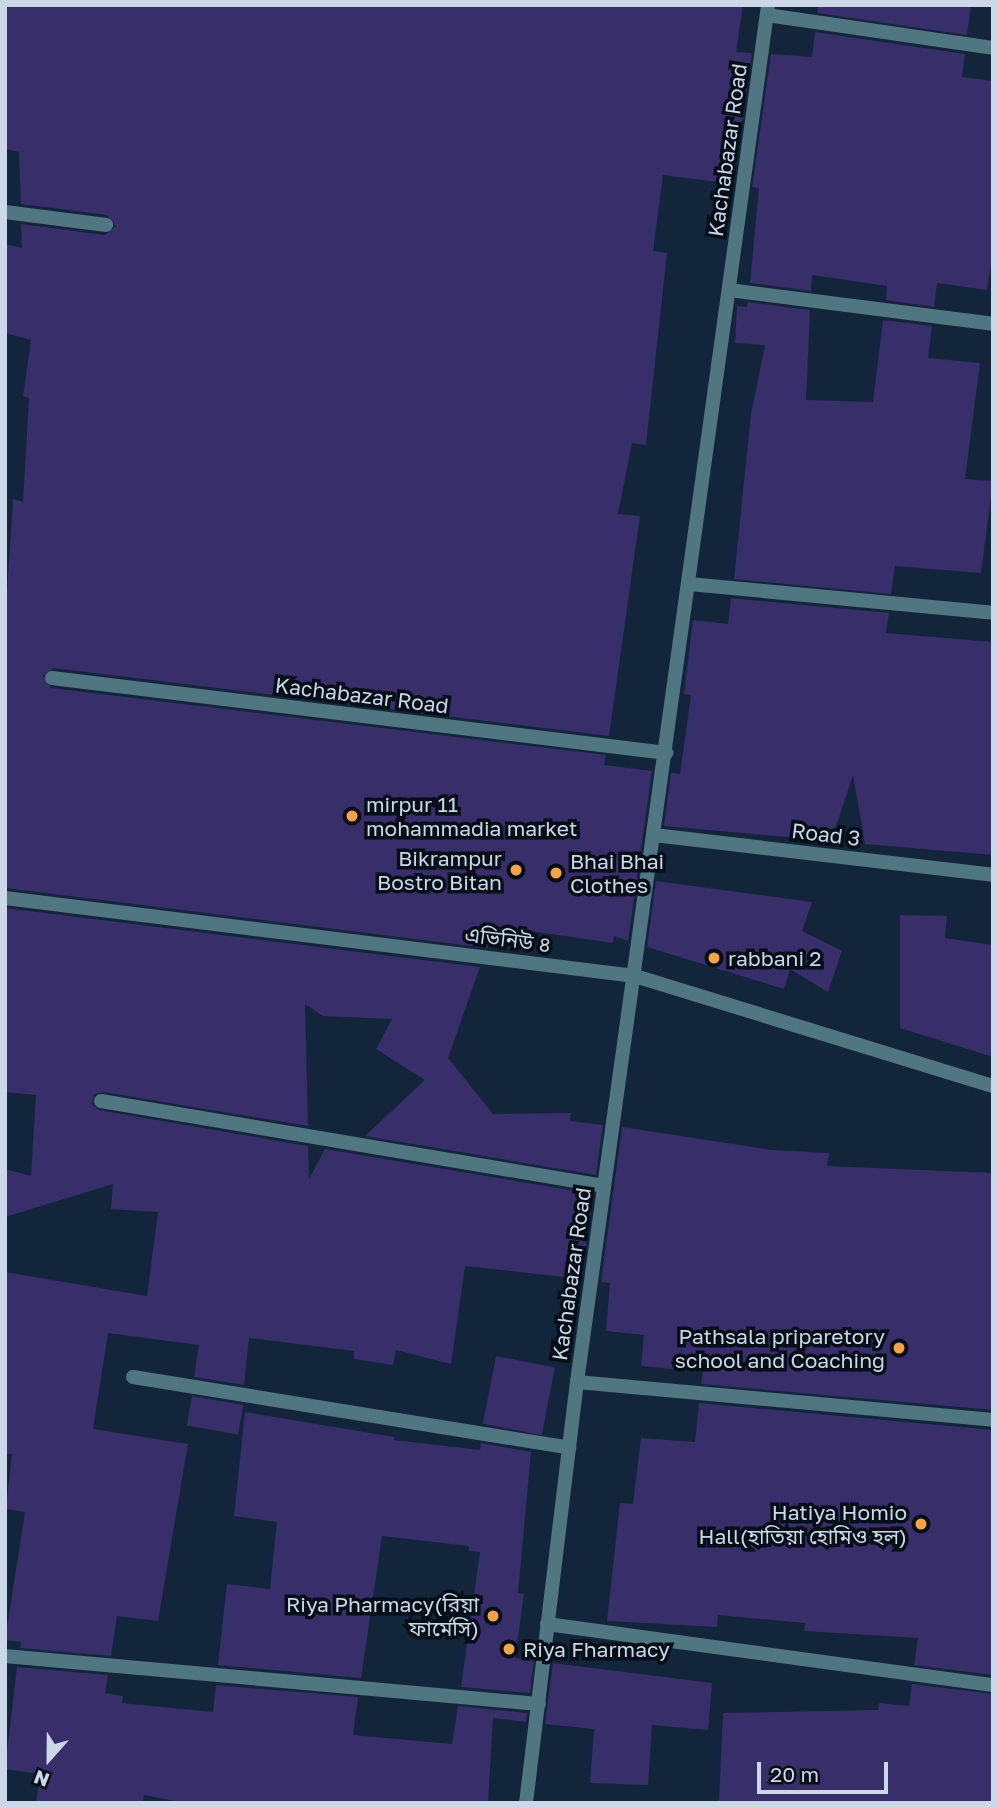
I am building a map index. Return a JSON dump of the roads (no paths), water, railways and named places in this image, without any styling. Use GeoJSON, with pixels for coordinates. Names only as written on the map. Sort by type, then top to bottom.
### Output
{"type":"FeatureCollection","features":[{"type":"Feature","properties":{"kind":"street","name":"Kachabazar Road"},"geometry":{"type":"LineString","coordinates":[[526,1803],[577,1382],[667,753],[767,10],[993,48]]}},
{"type":"Feature","properties":{"kind":"street"},"geometry":{"type":"LineString","coordinates":[[5,212],[106,225]]}},
{"type":"Feature","properties":{"kind":"street"},"geometry":{"type":"LineString","coordinates":[[729,290],[993,324]]}},
{"type":"Feature","properties":{"kind":"street"},"geometry":{"type":"LineString","coordinates":[[689,584],[993,613]]}},
{"type":"Feature","properties":{"kind":"street","name":"Kachabazar Road"},"geometry":{"type":"LineString","coordinates":[[52,678],[667,753]]}},
{"type":"Feature","properties":{"kind":"street","name":"Road 3"},"geometry":{"type":"LineString","coordinates":[[654,835],[993,875]]}},
{"type":"Feature","properties":{"kind":"street","name":"এভিনিউ ৪"},"geometry":{"type":"LineString","coordinates":[[5,898],[635,976],[993,1086]]}},
{"type":"Feature","properties":{"kind":"street"},"geometry":{"type":"LineString","coordinates":[[100,1101],[604,1186]]}},
{"type":"Feature","properties":{"kind":"street"},"geometry":{"type":"LineString","coordinates":[[133,1377],[569,1448]]}},
{"type":"Feature","properties":{"kind":"street"},"geometry":{"type":"LineString","coordinates":[[577,1382],[993,1420]]}},
{"type":"Feature","properties":{"kind":"street"},"geometry":{"type":"LineString","coordinates":[[547,1624],[993,1685]]}},
{"type":"Feature","properties":{"kind":"street"},"geometry":{"type":"LineString","coordinates":[[5,1656],[539,1704]]}},
{"type":"Feature","properties":{"kind":"place","name":"mirpur 11 mohammadia market"},"geometry":{"type":"Point","coordinates":[352,816]}},
{"type":"Feature","properties":{"kind":"place","name":"Bikrampur Bostro Bitan"},"geometry":{"type":"Point","coordinates":[516,870]}},
{"type":"Feature","properties":{"kind":"place","name":"Bhai Bhai Clothes"},"geometry":{"type":"Point","coordinates":[556,873]}},
{"type":"Feature","properties":{"kind":"place","name":"rabbani 2"},"geometry":{"type":"Point","coordinates":[714,958]}},
{"type":"Feature","properties":{"kind":"place","name":"Pathsala priparetory school and Coaching"},"geometry":{"type":"Point","coordinates":[899,1348]}},
{"type":"Feature","properties":{"kind":"place","name":"Hatiya Homio Hall(হাতিয়া হোমিও হল)"},"geometry":{"type":"Point","coordinates":[921,1524]}},
{"type":"Feature","properties":{"kind":"place","name":"Riya Pharmacy(রিয়া ফার্মেসি)"},"geometry":{"type":"Point","coordinates":[493,1616]}},
{"type":"Feature","properties":{"kind":"place","name":"Riya Fharmacy"},"geometry":{"type":"Point","coordinates":[509,1649]}}]}
